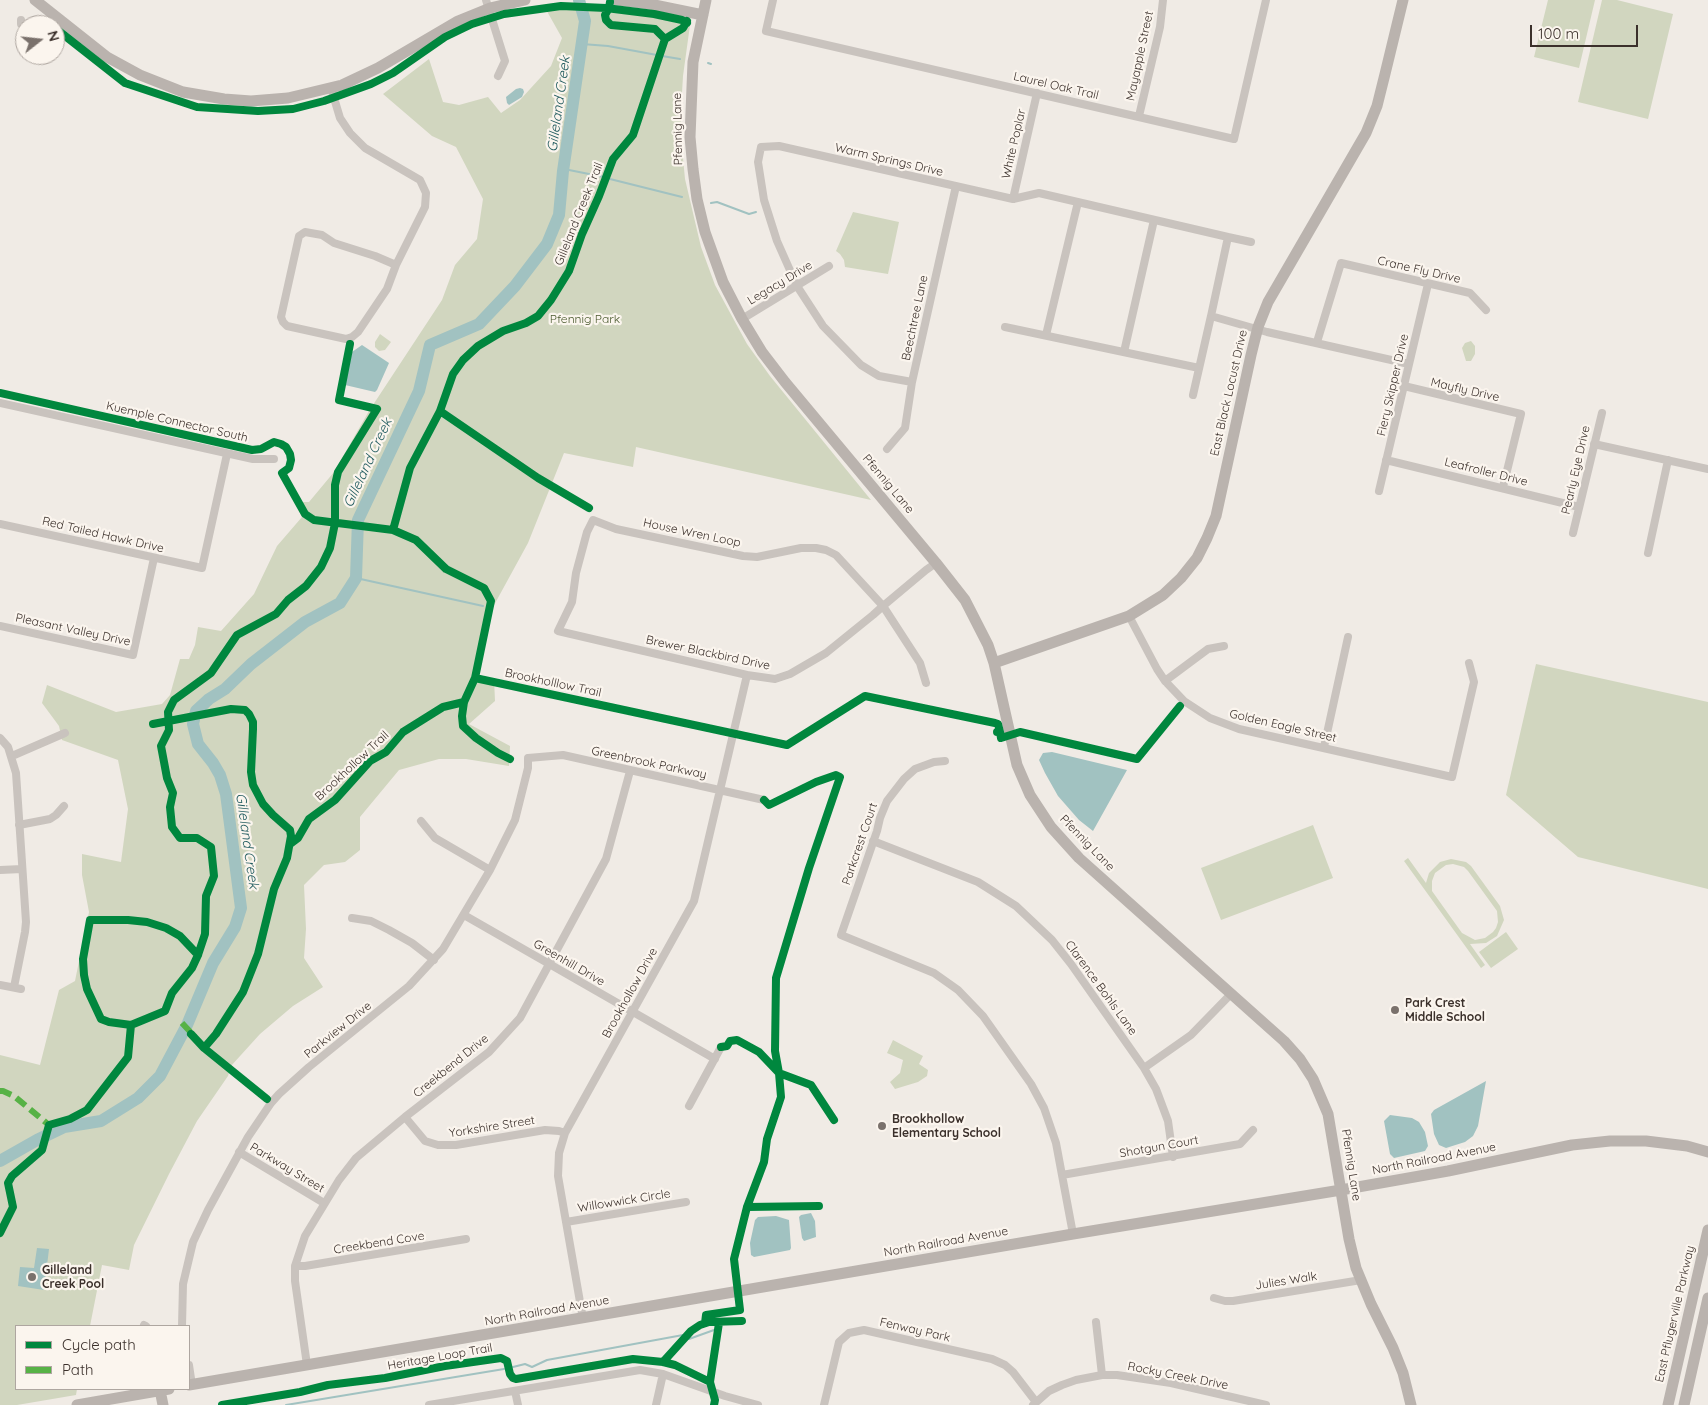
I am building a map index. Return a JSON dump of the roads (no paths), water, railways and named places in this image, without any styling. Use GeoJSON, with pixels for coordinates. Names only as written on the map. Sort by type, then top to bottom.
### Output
{"type":"FeatureCollection","features":[{"type":"Feature","properties":{"kind":"street"},"geometry":{"type":"LineString","coordinates":[[35,0],[80,37],[122,66],[158,83],[184,92],[224,99],[251,101],[288,98],[331,88],[378,68],[488,4],[525,0]]}},
{"type":"Feature","properties":{"kind":"street"},"geometry":{"type":"LineString","coordinates":[[618,0],[703,15]]}},
{"type":"Feature","properties":{"kind":"street","name":"Pfennig Lane"},"geometry":{"type":"LineString","coordinates":[[706,0],[693,62],[690,106],[693,169],[697,199],[705,232],[723,282],[742,320],[762,352],[785,382],[965,600],[974,615],[994,663],[1017,765],[1030,795],[1047,822],[1079,858],[1284,1041],[1300,1059],[1313,1079],[1328,1114],[1349,1239],[1361,1280],[1400,1364],[1411,1405]]}},
{"type":"Feature","properties":{"kind":"street","name":"Laurel Oak Trail"},"geometry":{"type":"LineString","coordinates":[[772,0],[766,31],[1234,139],[1266,0]]}},
{"type":"Feature","properties":{"kind":"street","name":"Mayapple Street"},"geometry":{"type":"LineString","coordinates":[[1138,116],[1160,27],[1163,0]]}},
{"type":"Feature","properties":{"kind":"street","name":"East Black Locust Drive"},"geometry":{"type":"LineString","coordinates":[[994,663],[1129,616],[1163,595],[1181,578],[1197,558],[1216,516],[1250,355],[1258,329],[1268,302],[1366,133],[1377,106],[1402,0]]}},
{"type":"Feature","properties":{"kind":"street"},"geometry":{"type":"LineString","coordinates":[[488,4],[505,61],[498,76]]}},
{"type":"Feature","properties":{"kind":"street"},"geometry":{"type":"LineString","coordinates":[[331,88],[340,118],[350,133],[365,148],[420,180],[426,193],[424,207],[396,265],[387,289],[358,332],[352,337],[346,339],[287,326],[283,322],[281,317],[299,236],[305,232],[322,236],[334,243],[396,265]]}},
{"type":"Feature","properties":{"kind":"street","name":"White Poplar"},"geometry":{"type":"LineString","coordinates":[[1013,199],[1037,94]]}},
{"type":"Feature","properties":{"kind":"street","name":"Warm Springs Drive"},"geometry":{"type":"LineString","coordinates":[[797,286],[777,241],[764,200],[758,162],[761,147],[778,146],[1013,199]]}},
{"type":"Feature","properties":{"kind":"street","name":"Beechtree Lane"},"geometry":{"type":"LineString","coordinates":[[887,449],[905,428],[912,382],[956,186]]}},
{"type":"Feature","properties":{"kind":"street"},"geometry":{"type":"LineString","coordinates":[[1013,199],[1038,193],[1252,242]]}},
{"type":"Feature","properties":{"kind":"street"},"geometry":{"type":"LineString","coordinates":[[1046,335],[1078,202]]}},
{"type":"Feature","properties":{"kind":"street"},"geometry":{"type":"LineString","coordinates":[[1124,352],[1154,220]]}},
{"type":"Feature","properties":{"kind":"street"},"geometry":{"type":"LineString","coordinates":[[1193,395],[1228,237]]}},
{"type":"Feature","properties":{"kind":"street","name":"Crane Fly Drive"},"geometry":{"type":"LineString","coordinates":[[1317,342],[1341,263],[1470,293],[1486,310]]}},
{"type":"Feature","properties":{"kind":"street","name":"Legacy Drive"},"geometry":{"type":"LineString","coordinates":[[742,320],[829,266]]}},
{"type":"Feature","properties":{"kind":"street","name":"Fiery Skipper Drive"},"geometry":{"type":"LineString","coordinates":[[1379,491],[1428,284]]}},
{"type":"Feature","properties":{"kind":"street"},"geometry":{"type":"LineString","coordinates":[[797,286],[823,326],[861,365],[879,376],[912,382]]}},
{"type":"Feature","properties":{"kind":"street"},"geometry":{"type":"LineString","coordinates":[[1211,316],[1258,329],[1409,364]]}},
{"type":"Feature","properties":{"kind":"street"},"geometry":{"type":"LineString","coordinates":[[1005,327],[1199,368]]}},
{"type":"Feature","properties":{"kind":"street","name":"Mayfly Drive"},"geometry":{"type":"LineString","coordinates":[[1404,386],[1520,414],[1503,487]]}},
{"type":"Feature","properties":{"kind":"street"},"geometry":{"type":"LineString","coordinates":[[0,402],[227,454],[252,459],[274,459]]}},
{"type":"Feature","properties":{"kind":"street","name":"Pearly Eye Drive"},"geometry":{"type":"LineString","coordinates":[[1573,533],[1602,413]]}},
{"type":"Feature","properties":{"kind":"street"},"geometry":{"type":"LineString","coordinates":[[1594,444],[1708,469]]}},
{"type":"Feature","properties":{"kind":"street","name":"Red Tailed Hawk Drive"},"geometry":{"type":"LineString","coordinates":[[0,524],[202,568],[227,454]]}},
{"type":"Feature","properties":{"kind":"street","name":"Leafroller Drive"},"geometry":{"type":"LineString","coordinates":[[1386,460],[1579,507]]}},
{"type":"Feature","properties":{"kind":"street"},"geometry":{"type":"LineString","coordinates":[[1648,553],[1668,460]]}},
{"type":"Feature","properties":{"kind":"street","name":"House Wren Loop"},"geometry":{"type":"LineString","coordinates":[[558,631],[572,602],[576,573],[587,532],[593,520],[616,529],[743,556],[757,557],[801,548],[826,550],[836,555],[883,606],[920,663],[926,683]]}},
{"type":"Feature","properties":{"kind":"street","name":"Pleasant Valley Drive"},"geometry":{"type":"LineString","coordinates":[[0,626],[133,654],[154,558]]}},
{"type":"Feature","properties":{"kind":"street","name":"Brewer Blackbird Drive"},"geometry":{"type":"LineString","coordinates":[[558,631],[747,675],[775,679],[790,674],[826,653],[936,563]]}},
{"type":"Feature","properties":{"kind":"street","name":"Golden Eagle Street"},"geometry":{"type":"LineString","coordinates":[[1129,616],[1157,670],[1165,681],[1190,705],[1210,718],[1225,724],[1452,777],[1474,682],[1470,663]]}},
{"type":"Feature","properties":{"kind":"street"},"geometry":{"type":"LineString","coordinates":[[1324,747],[1348,636]]}},
{"type":"Feature","properties":{"kind":"street"},"geometry":{"type":"LineString","coordinates":[[1165,681],[1208,649],[1224,646]]}},
{"type":"Feature","properties":{"kind":"street","name":"Brookhollow Drive"},"geometry":{"type":"LineString","coordinates":[[584,1318],[566,1222],[557,1164],[558,1153],[565,1133],[694,901],[747,675]]}},
{"type":"Feature","properties":{"kind":"street"},"geometry":{"type":"LineString","coordinates":[[12,756],[65,733]]}},
{"type":"Feature","properties":{"kind":"street"},"geometry":{"type":"LineString","coordinates":[[0,738],[8,747],[16,774],[26,927],[17,988],[0,985]]}},
{"type":"Feature","properties":{"kind":"street","name":"Greenbrook Parkway"},"geometry":{"type":"LineString","coordinates":[[528,758],[563,756],[764,800]]}},
{"type":"Feature","properties":{"kind":"street","name":"Parkview Drive"},"geometry":{"type":"LineString","coordinates":[[182,1325],[183,1284],[193,1242],[208,1210],[256,1124],[279,1094],[309,1067],[409,986],[434,960],[464,915],[490,870],[515,820],[528,768],[528,758]]}},
{"type":"Feature","properties":{"kind":"street","name":"Parkcrest Court"},"geometry":{"type":"LineString","coordinates":[[945,761],[922,765],[904,779],[887,801],[841,935],[934,973],[958,990],[975,1006],[1031,1084],[1041,1103],[1056,1143],[1062,1175]]}},
{"type":"Feature","properties":{"kind":"street","name":"Creekbend Drive"},"geometry":{"type":"LineString","coordinates":[[307,1365],[296,1298],[295,1266],[305,1236],[339,1180],[356,1158],[405,1117],[489,1052],[520,1018],[606,859],[630,770]]}},
{"type":"Feature","properties":{"kind":"street"},"geometry":{"type":"LineString","coordinates":[[19,825],[50,819],[56,816],[64,806]]}},
{"type":"Feature","properties":{"kind":"street"},"geometry":{"type":"LineString","coordinates":[[421,821],[434,838],[490,870]]}},
{"type":"Feature","properties":{"kind":"street","name":"Clarence Bohls Lane"},"geometry":{"type":"LineString","coordinates":[[873,841],[978,882],[1016,906],[1052,940],[1067,958],[1144,1068],[1156,1089],[1168,1121],[1173,1156]]}},
{"type":"Feature","properties":{"kind":"street"},"geometry":{"type":"LineString","coordinates":[[0,870],[22,869]]}},
{"type":"Feature","properties":{"kind":"street","name":"Greenhill Drive"},"geometry":{"type":"LineString","coordinates":[[464,915],[715,1058]]}},
{"type":"Feature","properties":{"kind":"street"},"geometry":{"type":"LineString","coordinates":[[352,918],[362,919],[380,926],[412,944],[434,960]]}},
{"type":"Feature","properties":{"kind":"street"},"geometry":{"type":"LineString","coordinates":[[1144,1068],[1191,1035],[1231,994]]}},
{"type":"Feature","properties":{"kind":"street"},"geometry":{"type":"LineString","coordinates":[[689,1106],[721,1047]]}},
{"type":"Feature","properties":{"kind":"street","name":"Yorkshire Street"},"geometry":{"type":"LineString","coordinates":[[405,1117],[425,1141],[438,1145],[456,1145],[545,1130],[565,1133]]}},
{"type":"Feature","properties":{"kind":"street","name":"Shotgun Court"},"geometry":{"type":"LineString","coordinates":[[1062,1175],[1240,1144],[1252,1130]]}},
{"type":"Feature","properties":{"kind":"street","name":"North Railroad Avenue"},"geometry":{"type":"LineString","coordinates":[[191,1385],[1341,1190],[1448,1171],[1572,1145],[1610,1141],[1646,1141],[1687,1146],[1708,1152]]}},
{"type":"Feature","properties":{"kind":"street","name":"Parkway Street"},"geometry":{"type":"LineString","coordinates":[[239,1152],[324,1203]]}},
{"type":"Feature","properties":{"kind":"street"},"geometry":{"type":"LineString","coordinates":[[1062,1175],[1073,1234]]}},
{"type":"Feature","properties":{"kind":"street","name":"Willowwick Circle"},"geometry":{"type":"LineString","coordinates":[[566,1222],[686,1202]]}},
{"type":"Feature","properties":{"kind":"street","name":"East Pflugerville Parkway"},"geometry":{"type":"LineString","coordinates":[[1668,1405],[1708,1230]]}},
{"type":"Feature","properties":{"kind":"street","name":"Creekbend Cove"},"geometry":{"type":"LineString","coordinates":[[295,1266],[305,1266],[466,1239]]}},
{"type":"Feature","properties":{"kind":"street","name":"Julies Walk"},"geometry":{"type":"LineString","coordinates":[[1214,1298],[1233,1301],[1361,1280]]}},
{"type":"Feature","properties":{"kind":"street"},"geometry":{"type":"LineString","coordinates":[[1684,1405],[1708,1298]]}},
{"type":"Feature","properties":{"kind":"street"},"geometry":{"type":"LineString","coordinates":[[1096,1322],[1102,1375]]}},
{"type":"Feature","properties":{"kind":"street","name":"Fenway Park"},"geometry":{"type":"LineString","coordinates":[[824,1405],[838,1342],[848,1333],[864,1330],[992,1359],[1013,1372],[1034,1404]]}},
{"type":"Feature","properties":{"kind":"street"},"geometry":{"type":"LineString","coordinates":[[429,1405],[646,1370],[758,1405]]}},
{"type":"Feature","properties":{"kind":"street"},"geometry":{"type":"LineString","coordinates":[[656,1405],[663,1374]]}},
{"type":"Feature","properties":{"kind":"street","name":"Rocky Creek Drive"},"geometry":{"type":"LineString","coordinates":[[1034,1404],[1062,1384],[1102,1375],[1171,1383],[1266,1405]]}},
{"type":"Feature","properties":{"kind":"street"},"geometry":{"type":"LineString","coordinates":[[77,1405],[164,1390],[163,1405]]}},
{"type":"Feature","properties":{"kind":"street"},"geometry":{"type":"LineString","coordinates":[[515,1391],[518,1405]]}},
{"type":"Feature","properties":{"kind":"water"},"geometry":{"type":"Polygon","coordinates":[[[520,88],[524,92],[522,97],[509,105],[506,97],[520,88]]]}},
{"type":"Feature","properties":{"kind":"water"},"geometry":{"type":"Polygon","coordinates":[[[362,345],[389,363],[375,392],[345,385],[352,352],[362,345]]]}},
{"type":"Feature","properties":{"kind":"water"},"geometry":{"type":"Polygon","coordinates":[[[1052,752],[1127,770],[1093,831],[1079,820],[1058,796],[1045,773],[1039,760],[1043,753],[1052,752]]]}},
{"type":"Feature","properties":{"kind":"water"},"geometry":{"type":"Polygon","coordinates":[[[1486,1081],[1478,1126],[1473,1136],[1465,1142],[1446,1148],[1439,1145],[1434,1134],[1431,1114],[1434,1110],[1486,1081]]]}},
{"type":"Feature","properties":{"kind":"water"},"geometry":{"type":"Polygon","coordinates":[[[1390,1115],[1412,1118],[1419,1122],[1425,1132],[1428,1146],[1425,1151],[1394,1158],[1390,1154],[1384,1121],[1390,1115]]]}},
{"type":"Feature","properties":{"kind":"water"},"geometry":{"type":"Polygon","coordinates":[[[811,1213],[815,1221],[816,1237],[804,1241],[799,1217],[811,1213]]]}},
{"type":"Feature","properties":{"kind":"water"},"geometry":{"type":"Polygon","coordinates":[[[776,1216],[789,1220],[790,1250],[754,1257],[751,1255],[750,1243],[755,1220],[758,1217],[776,1216]]]}},
{"type":"Feature","properties":{"kind":"water","name":"Gilleland Creek Pool"},"geometry":{"type":"Polygon","coordinates":[[[37,1248],[49,1249],[44,1290],[18,1286],[20,1267],[34,1268],[37,1248]]]}},
{"type":"Feature","properties":{"kind":"waterway","name":"Gilleland Creek"},"geometry":{"type":"LineString","coordinates":[[0,1161],[64,1127],[101,1121],[138,1098],[160,1076],[187,1025],[213,963],[235,927],[241,908],[226,794],[220,775],[198,744],[193,724],[196,711],[209,699],[225,689],[251,664],[305,622],[340,603],[356,578],[358,520],[419,391],[430,345],[479,324],[515,286],[547,244],[559,215],[563,171],[585,21],[579,0]]}},
{"type":"Feature","properties":{"kind":"waterway"},"geometry":{"type":"LineString","coordinates":[[582,44],[608,46],[657,55]]}},
{"type":"Feature","properties":{"kind":"waterway"},"geometry":{"type":"LineString","coordinates":[[662,56],[680,59]]}},
{"type":"Feature","properties":{"kind":"waterway"},"geometry":{"type":"LineString","coordinates":[[564,169],[604,177]]}},
{"type":"Feature","properties":{"kind":"waterway"},"geometry":{"type":"LineString","coordinates":[[610,179],[682,197]]}},
{"type":"Feature","properties":{"kind":"waterway"},"geometry":{"type":"LineString","coordinates":[[711,203],[717,202],[749,214],[756,212]]}},
{"type":"Feature","properties":{"kind":"waterway"},"geometry":{"type":"LineString","coordinates":[[356,578],[483,606]]}},
{"type":"Feature","properties":{"kind":"waterway"},"geometry":{"type":"LineString","coordinates":[[689,1339],[714,1330]]}},
{"type":"Feature","properties":{"kind":"waterway"},"geometry":{"type":"LineString","coordinates":[[513,1367],[525,1364],[532,1367],[547,1360],[683,1335]]}},
{"type":"Feature","properties":{"kind":"waterway"},"geometry":{"type":"LineString","coordinates":[[286,1405],[504,1369]]}},
{"type":"Feature","properties":{"kind":"place","name":"Park Crest Middle School"},"geometry":{"type":"Point","coordinates":[1395,1010]}},
{"type":"Feature","properties":{"kind":"place","name":"Brookhollow Elementary School"},"geometry":{"type":"Point","coordinates":[882,1126]}},
{"type":"Feature","properties":{"kind":"place","name":"Gilleland Creek Pool"},"geometry":{"type":"Point","coordinates":[32,1277]}},
{"type":"Feature","properties":{"kind":"park label","name":"Pfennig Park"},"geometry":{"type":"Point","coordinates":[585,319]}}]}
